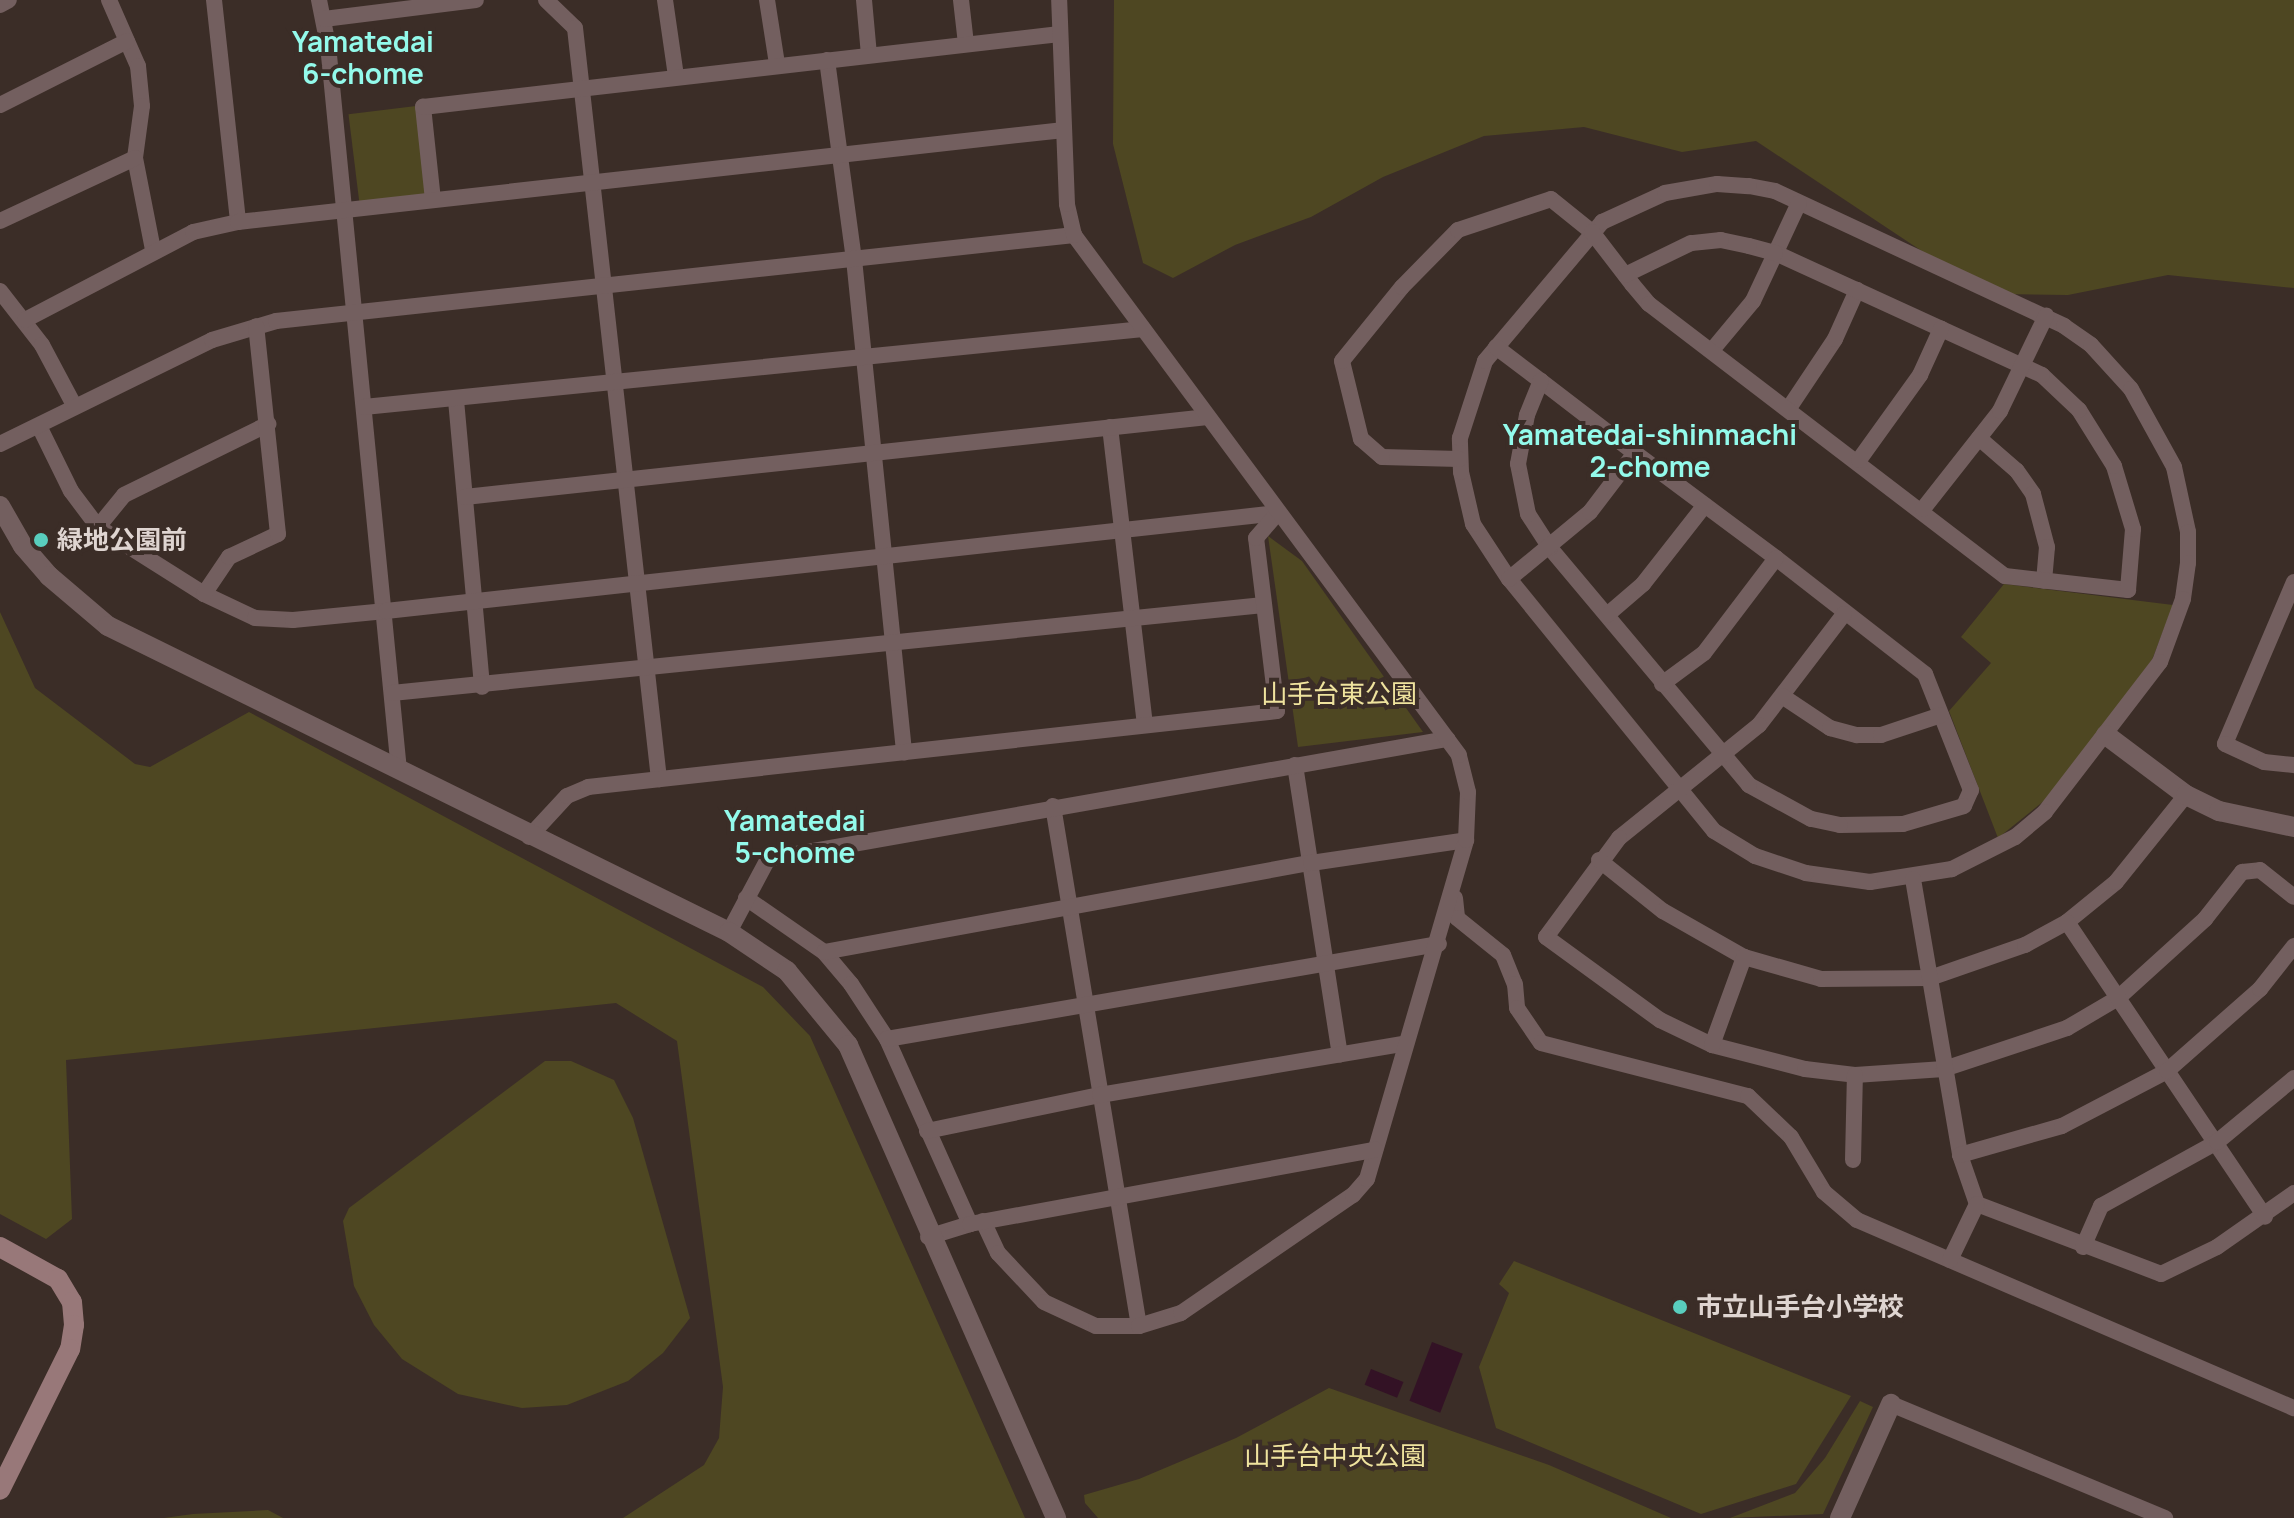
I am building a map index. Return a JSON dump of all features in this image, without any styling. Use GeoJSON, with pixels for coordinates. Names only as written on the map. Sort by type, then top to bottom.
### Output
{"type":"FeatureCollection","features":[{"type":"Feature","properties":{"kind":"main road"},"geometry":{"type":"LineString","coordinates":[[0,1247],[58,1279],[72,1302],[74,1325],[70,1349],[0,1490]]}},
{"type":"Feature","properties":{"kind":"street"},"geometry":{"type":"LineString","coordinates":[[0,5],[9,0]]}},
{"type":"Feature","properties":{"kind":"street"},"geometry":{"type":"LineString","coordinates":[[109,0],[138,66],[142,106],[135,158],[153,250]]}},
{"type":"Feature","properties":{"kind":"street"},"geometry":{"type":"LineString","coordinates":[[214,0],[238,222]]}},
{"type":"Feature","properties":{"kind":"street"},"geometry":{"type":"LineString","coordinates":[[319,0],[324,19],[345,209],[399,770]]}},
{"type":"Feature","properties":{"kind":"street"},"geometry":{"type":"LineString","coordinates":[[324,19],[420,4],[476,0]]}},
{"type":"Feature","properties":{"kind":"street"},"geometry":{"type":"LineString","coordinates":[[546,0],[575,28],[628,476],[659,779]]}},
{"type":"Feature","properties":{"kind":"street"},"geometry":{"type":"LineString","coordinates":[[665,0],[676,76]]}},
{"type":"Feature","properties":{"kind":"street"},"geometry":{"type":"LineString","coordinates":[[767,0],[777,64]]}},
{"type":"Feature","properties":{"kind":"street"},"geometry":{"type":"LineString","coordinates":[[864,0],[869,55]]}},
{"type":"Feature","properties":{"kind":"street"},"geometry":{"type":"LineString","coordinates":[[961,0],[966,44]]}},
{"type":"Feature","properties":{"kind":"street"},"geometry":{"type":"LineString","coordinates":[[746,898],[824,952],[887,1039],[927,1131],[976,1222],[998,1253],[1044,1302],[1096,1326],[1139,1326],[1181,1313],[1353,1195],[1367,1179],[1455,890],[1466,840],[1468,792],[1459,755],[1074,235],[1067,204],[1059,0]]}},
{"type":"Feature","properties":{"kind":"street"},"geometry":{"type":"LineString","coordinates":[[433,200],[423,107],[777,64],[1060,34]]}},
{"type":"Feature","properties":{"kind":"street"},"geometry":{"type":"LineString","coordinates":[[0,105],[127,41]]}},
{"type":"Feature","properties":{"kind":"street"},"geometry":{"type":"LineString","coordinates":[[827,60],[854,259],[861,356],[904,752]]}},
{"type":"Feature","properties":{"kind":"street"},"geometry":{"type":"LineString","coordinates":[[25,320],[153,250],[193,232],[238,222],[1064,130]]}},
{"type":"Feature","properties":{"kind":"street"},"geometry":{"type":"LineString","coordinates":[[0,221],[135,158]]}},
{"type":"Feature","properties":{"kind":"street"},"geometry":{"type":"LineString","coordinates":[[1749,186],[1799,203],[2046,316],[2091,345],[2131,389],[2174,467],[2188,532],[2183,599],[2175,629],[2160,662],[2045,812],[2015,837],[1952,869],[1913,879],[1870,882],[1806,873],[1755,856],[1714,831],[1679,792],[1509,579],[1473,524],[1459,459],[1477,378],[1496,347],[1592,232],[1639,201],[1691,187],[1749,186]]}},
{"type":"Feature","properties":{"kind":"street"},"geometry":{"type":"LineString","coordinates":[[1459,459],[1382,457],[1361,439],[1342,361],[1402,287],[1458,230],[1551,199],[1592,232],[1625,275],[1649,304],[1859,460],[2005,576],[2128,590],[2133,529],[2114,466],[2091,427],[2062,390],[2022,365],[1775,253],[1721,240],[1691,243],[1669,249],[1625,275]]}},
{"type":"Feature","properties":{"kind":"street"},"geometry":{"type":"LineString","coordinates":[[1713,349],[1753,301],[1799,203]]}},
{"type":"Feature","properties":{"kind":"street"},"geometry":{"type":"LineString","coordinates":[[0,444],[212,340],[256,326],[353,311],[1074,235]]}},
{"type":"Feature","properties":{"kind":"street"},"geometry":{"type":"LineString","coordinates":[[1789,408],[1835,339],[1857,290]]}},
{"type":"Feature","properties":{"kind":"street"},"geometry":{"type":"LineString","coordinates":[[0,291],[25,320],[75,407]]}},
{"type":"Feature","properties":{"kind":"street"},"geometry":{"type":"LineString","coordinates":[[1923,509],[1979,438],[2022,365],[2046,316]]}},
{"type":"Feature","properties":{"kind":"street"},"geometry":{"type":"LineString","coordinates":[[204,594],[229,557],[278,534],[256,326]]}},
{"type":"Feature","properties":{"kind":"street"},"geometry":{"type":"LineString","coordinates":[[364,407],[1143,329]]}},
{"type":"Feature","properties":{"kind":"street"},"geometry":{"type":"LineString","coordinates":[[1859,460],[1920,375],[1941,329]]}},
{"type":"Feature","properties":{"kind":"street"},"geometry":{"type":"LineString","coordinates":[[1496,347],[1776,558],[1844,614],[1925,674],[1971,790],[1964,806],[1903,824],[1873,827],[1811,819],[1749,785],[1550,548],[1528,514],[1518,464],[1527,415],[1541,381]]}},
{"type":"Feature","properties":{"kind":"street"},"geometry":{"type":"LineString","coordinates":[[456,400],[482,687]]}},
{"type":"Feature","properties":{"kind":"street"},"geometry":{"type":"LineString","coordinates":[[465,497],[871,449],[1208,417]]}},
{"type":"Feature","properties":{"kind":"street"},"geometry":{"type":"LineString","coordinates":[[98,527],[124,495],[268,424]]}},
{"type":"Feature","properties":{"kind":"street"},"geometry":{"type":"LineString","coordinates":[[39,426],[71,491],[98,527],[204,594],[255,618],[293,620],[474,602],[1278,513]]}},
{"type":"Feature","properties":{"kind":"street"},"geometry":{"type":"LineString","coordinates":[[1110,427],[1145,724]]}},
{"type":"Feature","properties":{"kind":"street"},"geometry":{"type":"LineString","coordinates":[[1979,438],[2017,471],[2033,494],[2047,547],[2044,581]]}},
{"type":"Feature","properties":{"kind":"street"},"geometry":{"type":"LineString","coordinates":[[1509,579],[1590,512],[1635,453]]}},
{"type":"Feature","properties":{"kind":"street"},"geometry":{"type":"LineString","coordinates":[[1607,615],[1643,584],[1705,505]]}},
{"type":"Feature","properties":{"kind":"street"},"geometry":{"type":"LineString","coordinates":[[0,506],[23,546],[49,576],[108,626],[529,837],[729,932],[787,971],[848,1045],[928,1237],[1056,1518]]}},
{"type":"Feature","properties":{"kind":"street"},"geometry":{"type":"LineString","coordinates":[[529,837],[578,791],[659,779],[1277,711],[1256,538],[1278,513]]}},
{"type":"Feature","properties":{"kind":"street"},"geometry":{"type":"LineString","coordinates":[[1662,684],[1704,653],[1776,558]]}},
{"type":"Feature","properties":{"kind":"street"},"geometry":{"type":"LineString","coordinates":[[2294,582],[2225,744],[2264,762],[2294,765]]}},
{"type":"Feature","properties":{"kind":"street"},"geometry":{"type":"LineString","coordinates":[[392,693],[649,671],[1264,605]]}},
{"type":"Feature","properties":{"kind":"street"},"geometry":{"type":"LineString","coordinates":[[1844,614],[1759,725],[1599,860],[1546,937],[1660,1020],[1712,1045],[1755,1059],[1855,1075],[1944,1069],[2067,1028],[2118,998],[2164,961],[2242,872],[2260,870],[2294,897]]}},
{"type":"Feature","properties":{"kind":"street"},"geometry":{"type":"LineString","coordinates":[[1782,696],[1830,728],[1857,735],[1881,735],[1941,715]]}},
{"type":"Feature","properties":{"kind":"street"},"geometry":{"type":"LineString","coordinates":[[2106,735],[2186,795],[2254,823],[2294,827]]}},
{"type":"Feature","properties":{"kind":"street"},"geometry":{"type":"LineString","coordinates":[[729,932],[768,859],[1053,806],[1447,739]]}},
{"type":"Feature","properties":{"kind":"street"},"geometry":{"type":"LineString","coordinates":[[1295,765],[1340,1055]]}},
{"type":"Feature","properties":{"kind":"street"},"geometry":{"type":"LineString","coordinates":[[1599,860],[1663,911],[1744,957],[1821,979],[1930,978],[2013,950],[2067,922],[2116,882],[2186,795]]}},
{"type":"Feature","properties":{"kind":"street"},"geometry":{"type":"LineString","coordinates":[[1053,806],[1139,1326]]}},
{"type":"Feature","properties":{"kind":"street"},"geometry":{"type":"LineString","coordinates":[[824,952],[1311,863],[1466,840]]}},
{"type":"Feature","properties":{"kind":"street"},"geometry":{"type":"LineString","coordinates":[[1913,879],[1960,1155],[1977,1204],[1950,1260]]}},
{"type":"Feature","properties":{"kind":"street"},"geometry":{"type":"LineString","coordinates":[[1455,890],[1457,918],[1503,955],[1515,984],[1517,1008],[1541,1043],[1748,1096],[1791,1137],[1824,1192],[1857,1220],[2294,1408]]}},
{"type":"Feature","properties":{"kind":"street"},"geometry":{"type":"LineString","coordinates":[[2067,922],[2265,1217]]}},
{"type":"Feature","properties":{"kind":"street"},"geometry":{"type":"LineString","coordinates":[[887,1039],[1439,944]]}},
{"type":"Feature","properties":{"kind":"street"},"geometry":{"type":"LineString","coordinates":[[1960,1155],[2062,1126],[2167,1071],[2260,989],[2294,946]]}},
{"type":"Feature","properties":{"kind":"street"},"geometry":{"type":"LineString","coordinates":[[1712,1045],[1744,957]]}},
{"type":"Feature","properties":{"kind":"street"},"geometry":{"type":"LineString","coordinates":[[927,1131],[1100,1095],[1406,1043]]}},
{"type":"Feature","properties":{"kind":"street"},"geometry":{"type":"LineString","coordinates":[[1853,1160],[1855,1075]]}},
{"type":"Feature","properties":{"kind":"street"},"geometry":{"type":"LineString","coordinates":[[2083,1247],[2101,1206],[2217,1142],[2294,1078]]}},
{"type":"Feature","properties":{"kind":"street"},"geometry":{"type":"LineString","coordinates":[[928,1237],[976,1222],[1375,1150]]}},
{"type":"Feature","properties":{"kind":"street"},"geometry":{"type":"LineString","coordinates":[[1977,1204],[2083,1247],[2161,1274],[2265,1217],[2294,1193]]}},
{"type":"Feature","properties":{"kind":"street"},"geometry":{"type":"LineString","coordinates":[[1840,1518],[1891,1404],[2165,1518]]}},
{"type":"Feature","properties":{"kind":"street"},"geometry":{"type":"LineString","coordinates":[[1040,1481],[1071,1518]]}},
{"type":"Feature","properties":{"kind":"green space"},"geometry":{"type":"Polygon","coordinates":[[[1114,0],[2294,0],[2294,288],[2168,275],[2068,295],[2001,294],[1952,271],[1756,141],[1682,152],[1584,127],[1484,136],[1383,177],[1311,217],[1235,245],[1173,278],[1143,263],[1113,144],[1114,0]]]}},
{"type":"Feature","properties":{"kind":"green space"},"geometry":{"type":"Polygon","coordinates":[[[416,106],[427,197],[360,206],[349,114],[416,106]]]}},
{"type":"Feature","properties":{"kind":"green space","name":"山手台東公園"},"geometry":{"type":"Polygon","coordinates":[[[1268,536],[1302,561],[1423,732],[1298,747],[1268,536]]]}},
{"type":"Feature","properties":{"kind":"green space"},"geometry":{"type":"Polygon","coordinates":[[[2004,584],[2173,605],[2152,660],[2050,796],[1998,838],[1949,711],[1991,663],[1961,637],[2004,584]]]}},
{"type":"Feature","properties":{"kind":"green space"},"geometry":{"type":"Polygon","coordinates":[[[0,612],[35,688],[135,764],[150,767],[249,712],[763,987],[810,1036],[1025,1518],[623,1518],[704,1465],[719,1438],[723,1387],[677,1041],[616,1003],[66,1060],[72,1219],[46,1239],[0,1214],[0,612]]]}},
{"type":"Feature","properties":{"kind":"green space"},"geometry":{"type":"Polygon","coordinates":[[[545,1061],[571,1061],[614,1080],[633,1118],[690,1318],[663,1353],[628,1381],[567,1405],[522,1408],[458,1394],[402,1359],[374,1325],[354,1286],[343,1221],[349,1208],[545,1061]]]}},
{"type":"Feature","properties":{"kind":"green space"},"geometry":{"type":"Polygon","coordinates":[[[1514,1261],[1851,1396],[1796,1484],[1701,1514],[1496,1428],[1479,1367],[1509,1293],[1499,1284],[1514,1261]]]}},
{"type":"Feature","properties":{"kind":"green space","name":"山手台中央公園"},"geometry":{"type":"Polygon","coordinates":[[[1329,1388],[1549,1465],[1671,1518],[1098,1518],[1085,1503],[1084,1495],[1139,1479],[1236,1438],[1329,1388]]]}},
{"type":"Feature","properties":{"kind":"green space"},"geometry":{"type":"Polygon","coordinates":[[[1860,1401],[1873,1407],[1823,1514],[1730,1518],[1795,1493],[1825,1458],[1860,1401]]]}},
{"type":"Feature","properties":{"kind":"green space"},"geometry":{"type":"Polygon","coordinates":[[[268,1510],[283,1518],[164,1518],[193,1514],[268,1510]]]}},
{"type":"Feature","properties":{"kind":"shaded area"},"geometry":{"type":"Polygon","coordinates":[[[1432,1342],[1463,1354],[1440,1413],[1409,1401],[1432,1342]]]}},
{"type":"Feature","properties":{"kind":"shaded area"},"geometry":{"type":"Polygon","coordinates":[[[1371,1369],[1403,1382],[1397,1398],[1365,1385],[1371,1369]]]}},
{"type":"Feature","properties":{"kind":"place","name":"緑地公園前"},"geometry":{"type":"Point","coordinates":[41,540]}},
{"type":"Feature","properties":{"kind":"place","name":"市立山手台小学校"},"geometry":{"type":"Point","coordinates":[1680,1307]}},
{"type":"Feature","properties":{"kind":"district","name":"Yamatedai 6-chome"},"geometry":{"type":"Point","coordinates":[363,57]}},
{"type":"Feature","properties":{"kind":"district","name":"Yamatedai-shinmachi 2-chome"},"geometry":{"type":"Point","coordinates":[1650,450]}},
{"type":"Feature","properties":{"kind":"district","name":"Yamatedai 5-chome"},"geometry":{"type":"Point","coordinates":[795,836]}}]}
